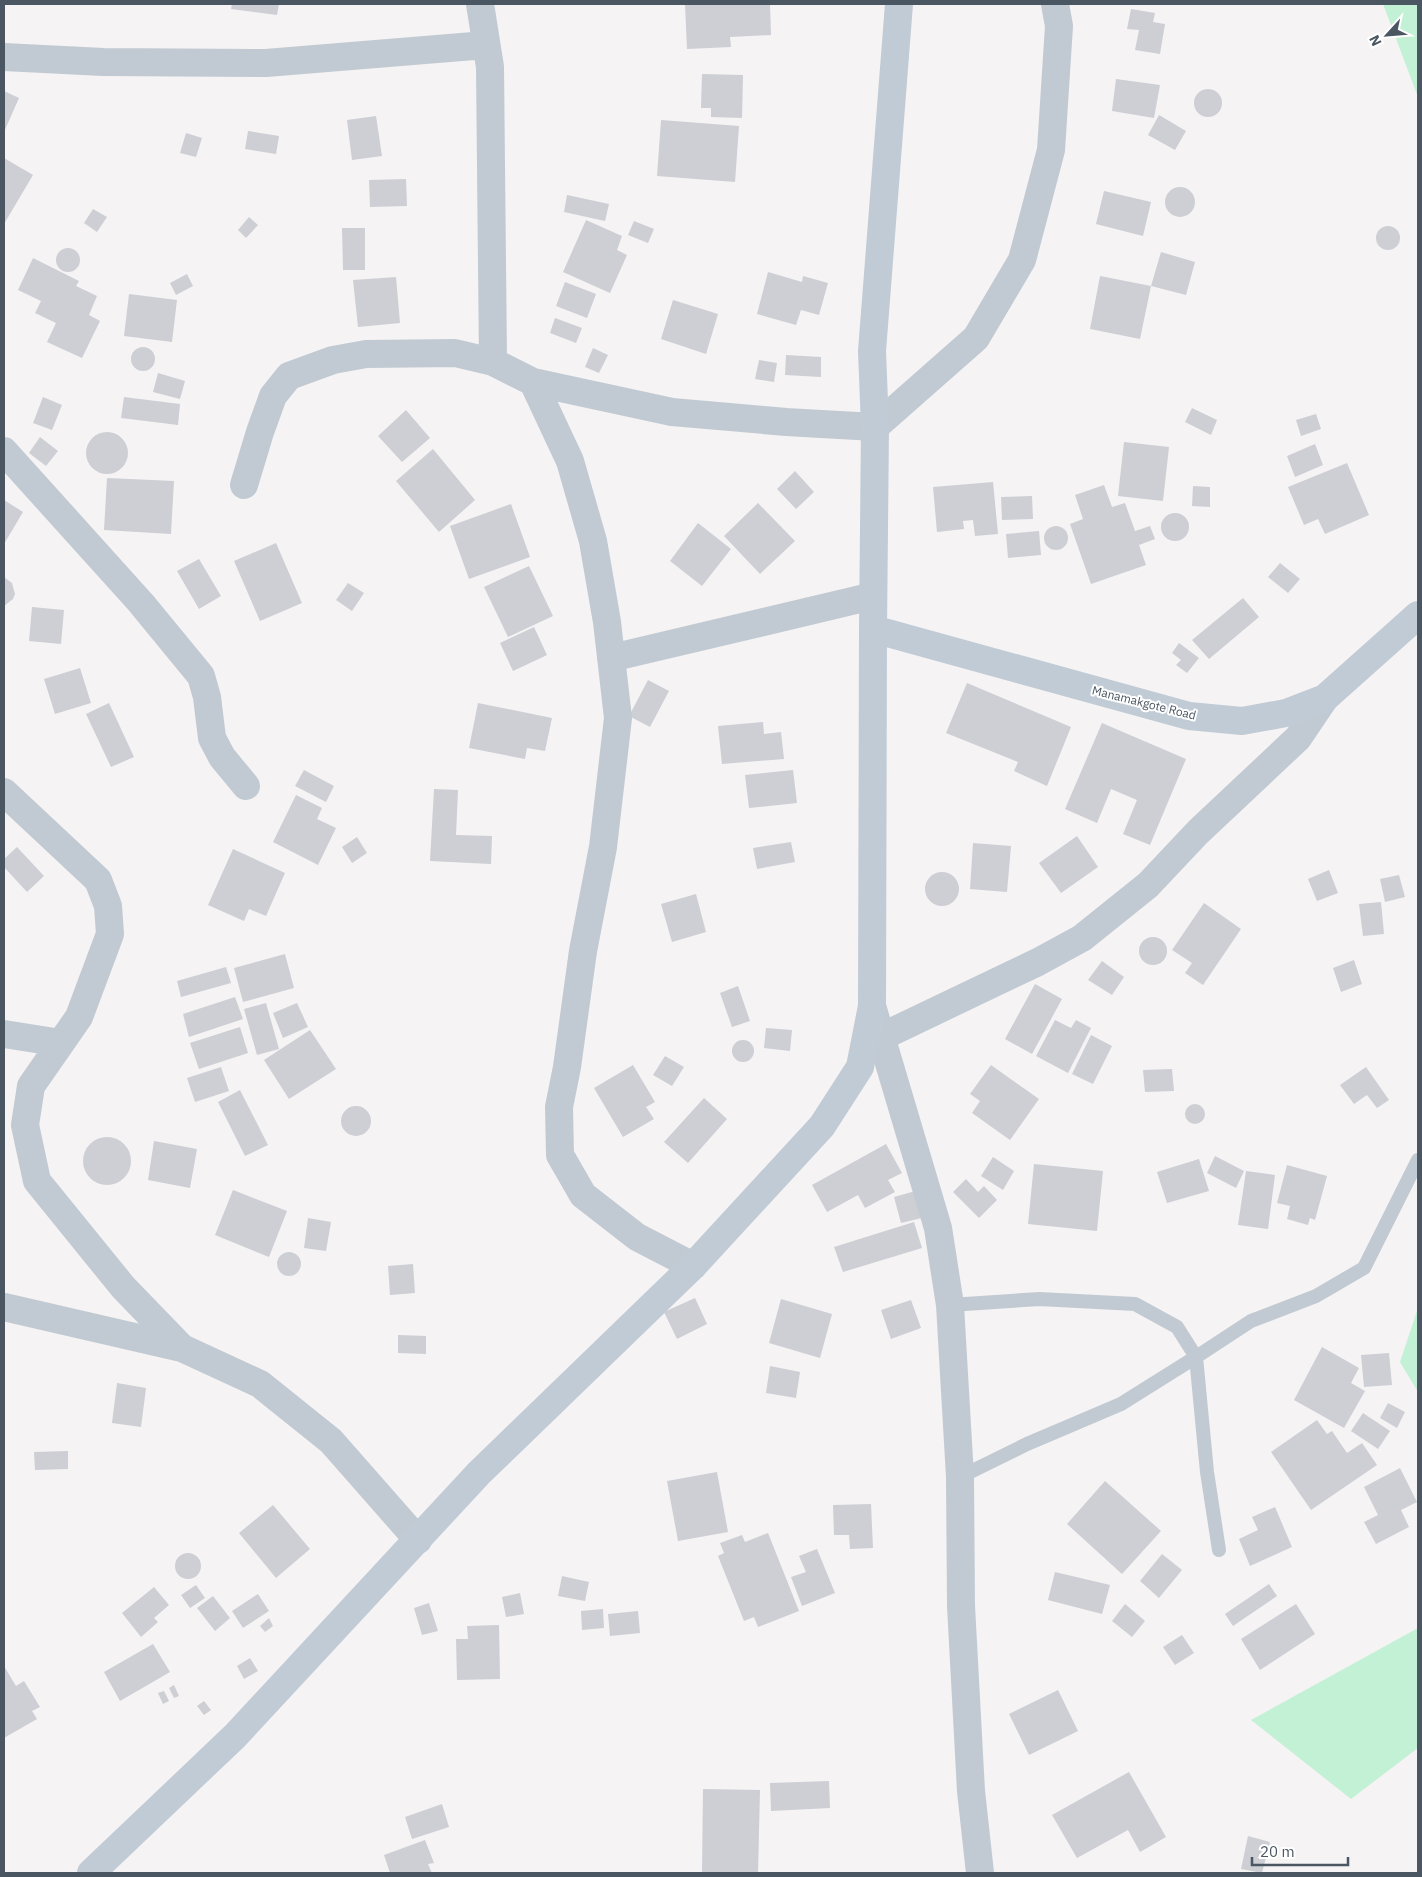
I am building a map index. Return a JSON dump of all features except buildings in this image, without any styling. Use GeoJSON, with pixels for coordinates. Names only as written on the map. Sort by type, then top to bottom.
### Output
{"type":"FeatureCollection","features":[{"type":"Feature","properties":{"kind":"street"},"geometry":{"type":"LineString","coordinates":[[480,4],[490,67],[493,362]]}},
{"type":"Feature","properties":{"kind":"street"},"geometry":{"type":"LineString","coordinates":[[91,1873],[235,1736],[479,1473],[693,1266],[822,1126],[860,1067],[872,1006],[872,629],[875,427],[872,351],[899,4]]}},
{"type":"Feature","properties":{"kind":"street"},"geometry":{"type":"LineString","coordinates":[[244,485],[273,396],[290,376],[333,360],[366,354],[455,353],[493,362],[533,382],[672,412],[786,422],[875,427],[976,338],[1022,260],[1051,150],[1059,26],[1055,4]]}},
{"type":"Feature","properties":{"kind":"street"},"geometry":{"type":"LineString","coordinates":[[4,57],[103,62],[266,63],[486,45]]}},
{"type":"Feature","properties":{"kind":"street"},"geometry":{"type":"LineString","coordinates":[[533,382],[570,461],[593,541],[607,622],[618,718],[603,847],[583,951],[567,1067],[558,1107],[560,1155],[583,1195],[637,1237],[693,1266]]}},
{"type":"Feature","properties":{"kind":"street"},"geometry":{"type":"LineString","coordinates":[[4,451],[141,603],[201,676],[207,697],[212,738],[222,757],[246,786]]}},
{"type":"Feature","properties":{"kind":"street"},"geometry":{"type":"LineString","coordinates":[[611,658],[873,596]]}},
{"type":"Feature","properties":{"kind":"street","name":"Manamakgote Road"},"geometry":{"type":"LineString","coordinates":[[872,629],[1189,716],[1242,721],[1286,712],[1325,698],[1418,615]]}},
{"type":"Feature","properties":{"kind":"street"},"geometry":{"type":"LineString","coordinates":[[881,1037],[1022,970],[1082,938],[1148,885],[1198,832],[1298,738],[1325,698]]}},
{"type":"Feature","properties":{"kind":"street"},"geometry":{"type":"LineString","coordinates":[[4,792],[98,880],[108,906],[110,934],[79,1018],[31,1086],[25,1124],[37,1181],[123,1287],[182,1348]]}},
{"type":"Feature","properties":{"kind":"street"},"geometry":{"type":"LineString","coordinates":[[872,1006],[938,1228],[950,1305],[960,1477],[961,1606],[971,1792],[980,1873]]}},
{"type":"Feature","properties":{"kind":"street"},"geometry":{"type":"LineString","coordinates":[[4,1034],[61,1043]]}},
{"type":"Feature","properties":{"kind":"street"},"geometry":{"type":"LineString","coordinates":[[4,1307],[182,1348],[260,1384],[331,1442],[418,1540]]}},
{"type":"Feature","properties":{"kind":"lane"},"geometry":{"type":"LineString","coordinates":[[960,1477],[1027,1444],[1121,1404],[1251,1321],[1316,1296],[1364,1268],[1418,1160]]}},
{"type":"Feature","properties":{"kind":"lane"},"geometry":{"type":"LineString","coordinates":[[950,1305],[1039,1299],[1135,1304],[1177,1327],[1196,1357],[1207,1472],[1219,1550]]}},
{"type":"Feature","properties":{"kind":"green space"},"geometry":{"type":"Polygon","coordinates":[[[1383,4],[1418,4],[1418,97],[1383,4]]]}},
{"type":"Feature","properties":{"kind":"green space"},"geometry":{"type":"Polygon","coordinates":[[[1418,1308],[1418,1392],[1400,1362],[1418,1308]]]}},
{"type":"Feature","properties":{"kind":"green space"},"geometry":{"type":"Polygon","coordinates":[[[1418,1628],[1418,1748],[1351,1799],[1251,1720],[1418,1628]]]}}]}
